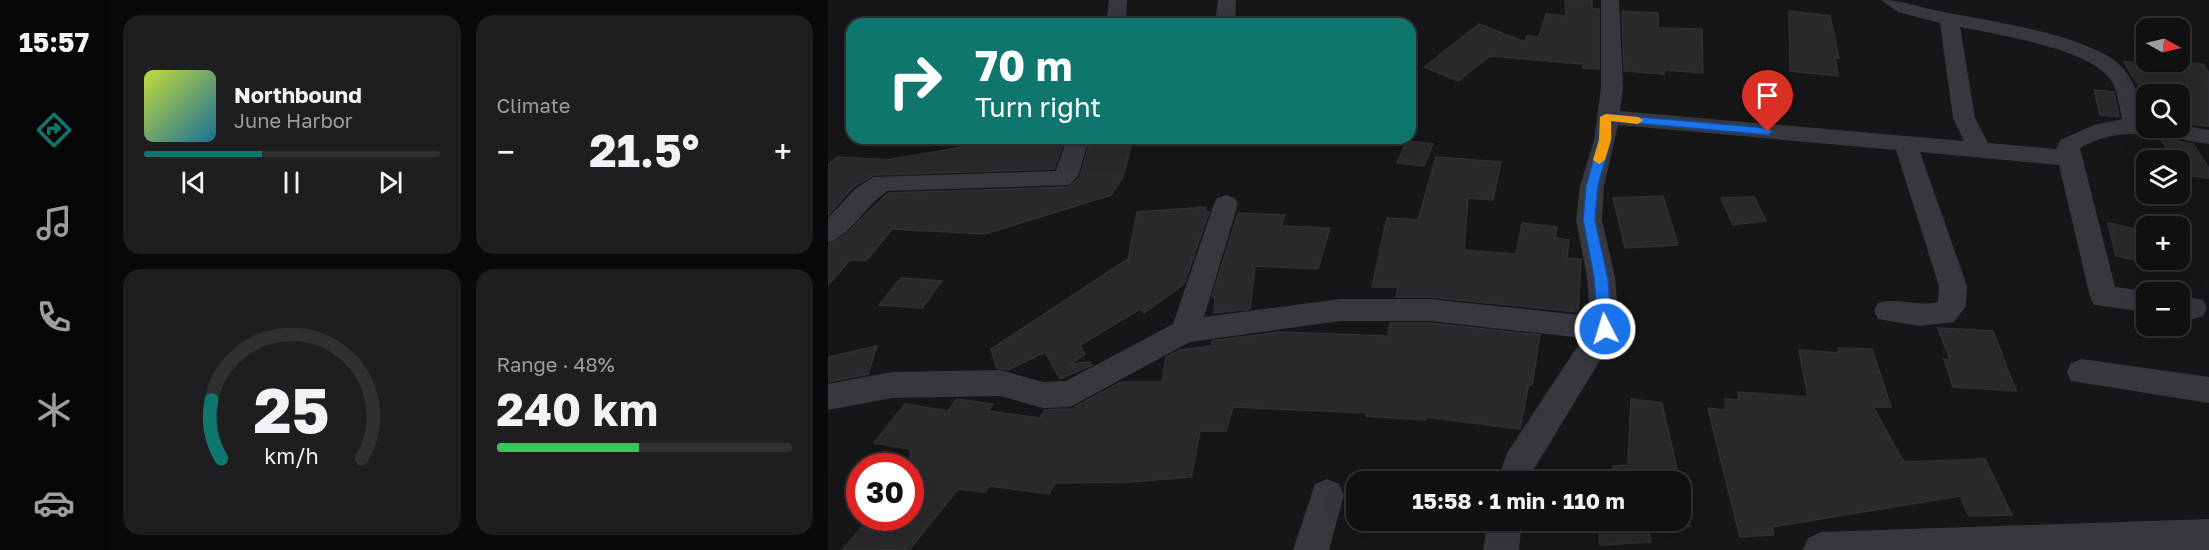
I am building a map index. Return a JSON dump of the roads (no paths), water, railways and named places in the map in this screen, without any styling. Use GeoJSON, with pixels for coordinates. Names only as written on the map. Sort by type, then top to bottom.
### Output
{"type":"FeatureCollection","features":[{"type":"Feature","properties":{"kind":"street"},"geometry":{"type":"LineString","coordinates":[[1116,18],[1118,0]]}},
{"type":"Feature","properties":{"kind":"street"},"geometry":{"type":"LineString","coordinates":[[1226,18],[1227,0]]}},
{"type":"Feature","properties":{"kind":"street"},"geometry":{"type":"LineString","coordinates":[[1517,471],[1519,464],[1605,329],[1601,278],[1589,220],[1592,186],[1605,140],[1606,117],[1612,88],[1610,0]]}},
{"type":"Feature","properties":{"kind":"street"},"geometry":{"type":"LineString","coordinates":[[1890,0],[1910,10],[2009,31],[2082,52],[2105,62],[2117,72],[2125,86],[2136,123]]}},
{"type":"Feature","properties":{"kind":"street"},"geometry":{"type":"LineString","coordinates":[[1948,18],[1964,118],[1980,151]]}},
{"type":"Feature","properties":{"kind":"street"},"geometry":{"type":"LineString","coordinates":[[1606,117],[2068,158]]}},
{"type":"Feature","properties":{"kind":"street"},"geometry":{"type":"LineString","coordinates":[[2136,125],[2121,124],[2095,130],[2068,146],[2068,158],[2104,297],[2136,301]]}},
{"type":"Feature","properties":{"kind":"street"},"geometry":{"type":"LineString","coordinates":[[2190,134],[2209,137]]}},
{"type":"Feature","properties":{"kind":"street"},"geometry":{"type":"LineString","coordinates":[[828,234],[864,195],[882,183],[1061,179],[1066,176],[1076,144]]}},
{"type":"Feature","properties":{"kind":"street"},"geometry":{"type":"LineString","coordinates":[[1888,311],[1920,315],[1944,314],[1953,306],[1953,286],[1906,144]]}},
{"type":"Feature","properties":{"kind":"street"},"geometry":{"type":"LineString","coordinates":[[1185,331],[1226,204]]}},
{"type":"Feature","properties":{"kind":"street"},"geometry":{"type":"LineString","coordinates":[[828,396],[892,385],[1000,383],[1043,395],[1071,394],[1185,331],[1340,310],[1430,310],[1605,329]]}},
{"type":"Feature","properties":{"kind":"street"},"geometry":{"type":"LineString","coordinates":[[2082,372],[2209,390]]}},
{"type":"Feature","properties":{"kind":"street"},"geometry":{"type":"LineString","coordinates":[[1311,550],[1327,495]]}},
{"type":"Feature","properties":{"kind":"street"},"geometry":{"type":"LineString","coordinates":[[1501,550],[1504,531]]}},
{"type":"Feature","properties":{"kind":"street"},"geometry":{"type":"LineString","coordinates":[[1821,550],[2209,536]]}}]}
